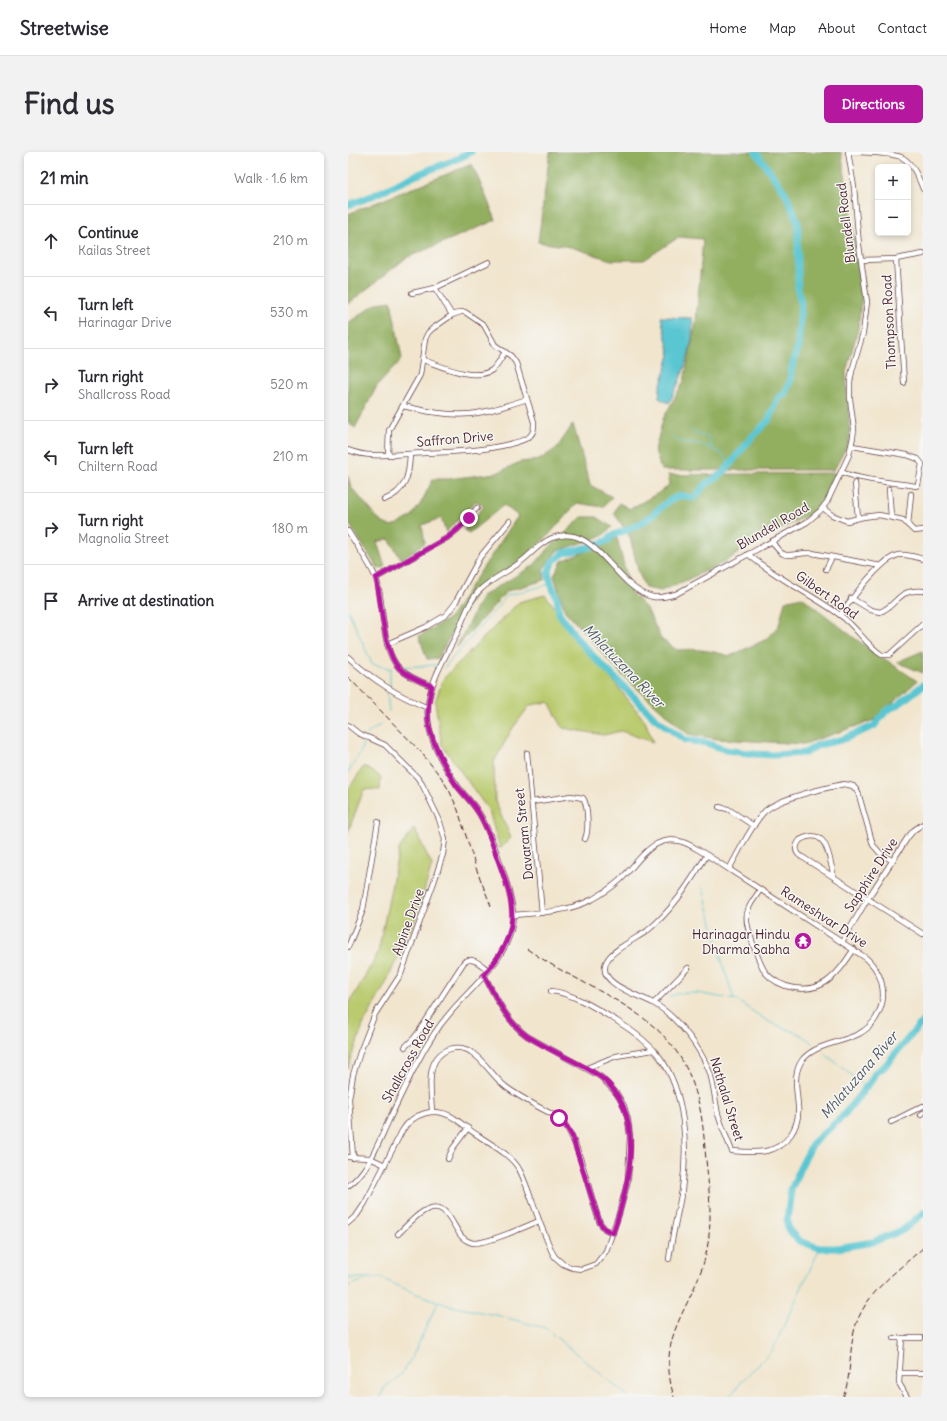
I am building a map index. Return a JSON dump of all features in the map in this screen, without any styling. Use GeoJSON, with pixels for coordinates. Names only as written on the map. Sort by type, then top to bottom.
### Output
{"type":"FeatureCollection","features":[{"type":"Feature","properties":{"kind":"street"},"geometry":{"type":"LineString","coordinates":[[848,152],[895,155],[902,157],[914,170],[923,189]]}},
{"type":"Feature","properties":{"kind":"street","name":"Blundell Road"},"geometry":{"type":"LineString","coordinates":[[566,535],[575,536],[592,546],[633,588],[653,597],[666,597],[676,594],[807,522],[823,508],[831,494],[852,446],[854,429],[850,399],[850,382],[863,333],[867,302],[861,260],[854,186],[848,152]]}},
{"type":"Feature","properties":{"kind":"street"},"geometry":{"type":"LineString","coordinates":[[861,260],[896,258],[923,254]]}},
{"type":"Feature","properties":{"kind":"street","name":"Thompson Road"},"geometry":{"type":"LineString","coordinates":[[896,258],[904,383]]}},
{"type":"Feature","properties":{"kind":"street"},"geometry":{"type":"LineString","coordinates":[[412,293],[435,288],[489,262]]}},
{"type":"Feature","properties":{"kind":"street"},"geometry":{"type":"LineString","coordinates":[[388,455],[389,430],[420,375],[425,339],[428,333],[452,315],[435,288]]}},
{"type":"Feature","properties":{"kind":"street","name":"Saffron Drive"},"geometry":{"type":"LineString","coordinates":[[348,450],[364,455],[388,455],[483,450],[513,443],[529,437],[534,431],[527,399],[514,359],[495,345],[484,325],[477,319],[465,312],[452,315]]}},
{"type":"Feature","properties":{"kind":"street"},"geometry":{"type":"LineString","coordinates":[[423,360],[462,372],[479,374],[492,370],[505,352]]}},
{"type":"Feature","properties":{"kind":"street"},"geometry":{"type":"LineString","coordinates":[[403,406],[444,414],[470,414],[494,409],[527,399]]}},
{"type":"Feature","properties":{"kind":"street"},"geometry":{"type":"LineString","coordinates":[[841,472],[859,477],[916,486],[918,485],[922,464],[918,459],[907,455],[852,446]]}},
{"type":"Feature","properties":{"kind":"street"},"geometry":{"type":"LineString","coordinates":[[384,500],[396,495],[402,487],[408,474],[410,454]]}},
{"type":"Feature","properties":{"kind":"street"},"geometry":{"type":"LineString","coordinates":[[855,483],[858,518]]}},
{"type":"Feature","properties":{"kind":"street"},"geometry":{"type":"LineString","coordinates":[[889,489],[891,517]]}},
{"type":"Feature","properties":{"kind":"street"},"geometry":{"type":"LineString","coordinates":[[908,525],[912,494]]}},
{"type":"Feature","properties":{"kind":"street"},"geometry":{"type":"LineString","coordinates":[[376,578],[429,549],[452,534],[463,525],[477,508]]}},
{"type":"Feature","properties":{"kind":"street"},"geometry":{"type":"LineString","coordinates":[[823,508],[832,515],[847,521],[879,515],[903,520],[914,531],[923,530]]}},
{"type":"Feature","properties":{"kind":"street"},"geometry":{"type":"LineString","coordinates":[[387,644],[426,627],[446,615],[454,605],[480,557],[510,521]]}},
{"type":"Feature","properties":{"kind":"street"},"geometry":{"type":"LineString","coordinates":[[348,531],[376,578],[387,644],[393,660],[398,667],[411,676],[432,686]]}},
{"type":"Feature","properties":{"kind":"street","name":"Shallcross Road"},"geometry":{"type":"LineString","coordinates":[[348,1186],[363,1172],[426,1046],[449,1014],[488,970],[506,945],[510,934],[513,915],[509,892],[484,823],[473,804],[457,785],[434,745],[429,726],[428,708],[432,686],[469,606],[481,589],[513,568],[545,542],[553,537],[566,535]]}},
{"type":"Feature","properties":{"kind":"street"},"geometry":{"type":"LineString","coordinates":[[772,541],[781,553],[787,556],[806,553],[832,556],[881,566]]}},
{"type":"Feature","properties":{"kind":"street","name":"Gilbert Road"},"geometry":{"type":"LineString","coordinates":[[748,554],[763,566],[840,615],[852,625],[877,652],[884,656],[889,655],[923,624]]}},
{"type":"Feature","properties":{"kind":"street"},"geometry":{"type":"LineString","coordinates":[[826,569],[832,556]]}},
{"type":"Feature","properties":{"kind":"street"},"geometry":{"type":"LineString","coordinates":[[840,615],[852,598],[881,566],[897,556],[923,559]]}},
{"type":"Feature","properties":{"kind":"street"},"geometry":{"type":"LineString","coordinates":[[852,598],[871,610],[880,612],[907,592],[923,591]]}},
{"type":"Feature","properties":{"kind":"street"},"geometry":{"type":"LineString","coordinates":[[348,656],[383,686],[428,708]]}},
{"type":"Feature","properties":{"kind":"street","name":"Alpine Drive"},"geometry":{"type":"LineString","coordinates":[[348,725],[358,733],[385,745],[417,777],[439,819],[445,839],[443,854],[436,876],[401,974],[375,1014],[352,1075],[349,1099],[350,1157],[370,1158],[384,1165]]}},
{"type":"Feature","properties":{"kind":"street","name":"Davaram Street"},"geometry":{"type":"LineString","coordinates":[[527,753],[542,913]]}},
{"type":"Feature","properties":{"kind":"street"},"geometry":{"type":"LineString","coordinates":[[729,869],[754,826],[765,812],[780,802],[838,785],[849,784],[856,788],[858,792],[873,845],[880,853],[893,861]]}},
{"type":"Feature","properties":{"kind":"street"},"geometry":{"type":"LineString","coordinates":[[532,802],[571,796],[583,798],[585,803],[587,824],[587,835],[585,839]]}},
{"type":"Feature","properties":{"kind":"street"},"geometry":{"type":"LineString","coordinates":[[719,808],[726,808],[754,826]]}},
{"type":"Feature","properties":{"kind":"street"},"geometry":{"type":"LineString","coordinates":[[348,947],[363,910],[378,822]]}},
{"type":"Feature","properties":{"kind":"street","name":"Sapphire Drive"},"geometry":{"type":"LineString","coordinates":[[842,942],[868,898],[914,830],[923,824]]}},
{"type":"Feature","properties":{"kind":"street"},"geometry":{"type":"LineString","coordinates":[[834,877],[823,840],[813,836],[800,840],[796,848],[797,853],[834,877],[868,898],[923,934]]}},
{"type":"Feature","properties":{"kind":"street","name":"Rameshvar Drive"},"geometry":{"type":"LineString","coordinates":[[513,915],[542,913],[574,907],[593,899],[605,892],[627,873],[648,850],[659,843],[672,840],[680,841],[707,855],[854,949],[872,963],[882,983],[883,991],[882,1004],[875,1020],[859,1035],[819,1048],[803,1060],[797,1073],[798,1119],[792,1134],[786,1141],[766,1151],[732,1152]]}},
{"type":"Feature","properties":{"kind":"street","name":"Nathalal Street"},"geometry":{"type":"LineString","coordinates":[[707,855],[683,892],[664,915],[647,931],[612,955],[606,962],[605,973],[610,981],[625,990],[654,1003],[672,1017],[683,1029],[702,1056],[710,1075],[721,1124],[732,1152]]}},
{"type":"Feature","properties":{"kind":"street"},"geometry":{"type":"LineString","coordinates":[[760,890],[748,910],[747,918],[758,959],[765,971],[775,981],[795,988],[808,988],[821,985],[834,976],[854,949]]}},
{"type":"Feature","properties":{"kind":"street"},"geometry":{"type":"LineString","coordinates":[[405,1047],[420,1030],[464,962],[470,959],[473,960],[488,970]]}},
{"type":"Feature","properties":{"kind":"street"},"geometry":{"type":"LineString","coordinates":[[654,1003],[688,968]]}},
{"type":"Feature","properties":{"kind":"street"},"geometry":{"type":"LineString","coordinates":[[348,1223],[365,1203],[408,1122],[417,1115],[432,1111],[449,1115],[513,1161],[523,1177],[546,1239],[559,1262],[567,1267],[577,1269],[587,1268],[599,1262],[606,1251],[624,1199],[628,1180],[630,1136],[624,1106],[614,1090],[601,1077],[520,1031],[507,1017],[484,975]]}},
{"type":"Feature","properties":{"kind":"street"},"geometry":{"type":"LineString","coordinates":[[551,991],[567,994],[612,1018],[642,1038],[664,1064],[673,1081],[678,1095],[683,1124],[684,1166],[683,1180],[669,1259]]}},
{"type":"Feature","properties":{"kind":"street"},"geometry":{"type":"LineString","coordinates":[[432,1111],[431,1076],[435,1061],[442,1053],[450,1049],[459,1048],[471,1052],[508,1089],[559,1118],[565,1124],[575,1145],[600,1223],[605,1229],[613,1233]]}},
{"type":"Feature","properties":{"kind":"street"},"geometry":{"type":"LineString","coordinates":[[587,1068],[616,1056],[653,1050]]}},
{"type":"Feature","properties":{"kind":"street"},"geometry":{"type":"LineString","coordinates":[[891,1122],[923,1106]]}},
{"type":"Feature","properties":{"kind":"street"},"geometry":{"type":"LineString","coordinates":[[448,1159],[468,1128]]}},
{"type":"Feature","properties":{"kind":"street"},"geometry":{"type":"LineString","coordinates":[[398,1234],[424,1210],[432,1208],[437,1208],[444,1211],[462,1237],[473,1242],[488,1240],[540,1221]]}},
{"type":"Feature","properties":{"kind":"street"},"geometry":{"type":"LineString","coordinates":[[894,1338],[921,1338]]}},
{"type":"Feature","properties":{"kind":"street"},"geometry":{"type":"LineString","coordinates":[[902,1338],[899,1373],[900,1386],[907,1397]]}},
{"type":"Feature","properties":{"kind":"street"},"geometry":{"type":"LineString","coordinates":[[899,1373],[923,1373]]}},
{"type":"Feature","properties":{"kind":"green space"},"geometry":{"type":"Polygon","coordinates":[[[550,152],[841,152],[850,204],[862,294],[858,329],[846,372],[850,438],[834,470],[661,470],[655,450],[663,419],[684,381],[696,322],[703,239],[679,237],[644,260],[611,260],[571,247],[538,242],[550,152]]]}},
{"type":"Feature","properties":{"kind":"green space"},"geometry":{"type":"Polygon","coordinates":[[[472,164],[496,220],[406,258],[348,304],[348,214],[472,164]]]}},
{"type":"Feature","properties":{"kind":"green space"},"geometry":{"type":"Polygon","coordinates":[[[391,301],[402,359],[377,386],[355,428],[348,422],[348,323],[377,303],[391,301]]]}},
{"type":"Feature","properties":{"kind":"green space"},"geometry":{"type":"Polygon","coordinates":[[[573,424],[590,485],[612,497],[603,507],[577,503],[545,539],[510,569],[476,590],[438,658],[427,659],[419,636],[450,618],[518,516],[504,505],[469,533],[464,530],[484,506],[476,501],[446,532],[441,518],[422,525],[425,543],[401,559],[389,539],[377,542],[385,567],[378,569],[348,522],[348,476],[351,487],[381,522],[390,526],[398,524],[411,517],[421,503],[433,479],[448,479],[497,473],[520,462],[539,460],[557,448],[573,424]]]}},
{"type":"Feature","properties":{"kind":"green space"},"geometry":{"type":"Polygon","coordinates":[[[835,473],[823,499],[813,512],[744,549],[725,562],[661,591],[645,588],[638,570],[630,537],[614,513],[619,503],[630,509],[660,492],[670,484],[668,475],[835,473]]]}},
{"type":"Feature","properties":{"kind":"green space"},"geometry":{"type":"Polygon","coordinates":[[[582,517],[597,517],[612,527],[602,536],[557,551],[543,569],[545,580],[507,591],[456,648],[482,596],[534,565],[548,549],[582,517]]]}},
{"type":"Feature","properties":{"kind":"green space"},"geometry":{"type":"Polygon","coordinates":[[[617,538],[631,593],[647,609],[661,639],[677,650],[704,650],[730,656],[767,639],[779,625],[785,601],[802,597],[857,640],[917,681],[874,720],[804,744],[718,739],[688,734],[623,676],[565,611],[554,576],[562,561],[617,538]]]}},
{"type":"Feature","properties":{"kind":"green space"},"geometry":{"type":"Polygon","coordinates":[[[545,595],[645,721],[653,742],[621,731],[604,735],[563,728],[549,702],[530,705],[512,729],[494,762],[495,801],[511,838],[500,849],[489,811],[442,745],[435,702],[443,679],[519,602],[545,595]]]}},
{"type":"Feature","properties":{"kind":"green space"},"geometry":{"type":"Polygon","coordinates":[[[923,651],[923,673],[897,662],[923,651]]]}},
{"type":"Feature","properties":{"kind":"green space"},"geometry":{"type":"Polygon","coordinates":[[[364,766],[381,777],[380,790],[364,789],[348,832],[348,790],[364,766]]]}},
{"type":"Feature","properties":{"kind":"green space"},"geometry":{"type":"Polygon","coordinates":[[[414,828],[432,865],[415,920],[384,987],[363,1025],[348,1069],[348,1006],[378,953],[399,849],[414,828]]]}},
{"type":"Feature","properties":{"kind":"water"},"geometry":{"type":"Polygon","coordinates":[[[661,317],[692,318],[692,340],[683,372],[669,403],[659,398],[660,388],[670,355],[661,317]]]}},
{"type":"Feature","properties":{"kind":"waterway","name":"Mhlatuzana River"},"geometry":{"type":"LineString","coordinates":[[348,205],[366,199],[471,152]]}},
{"type":"Feature","properties":{"kind":"waterway","name":"Mhlatuzana River"},"geometry":{"type":"LineString","coordinates":[[756,152],[786,194],[798,222],[798,290],[801,303],[798,346],[791,371],[790,382],[785,393],[779,397],[768,421],[752,437],[723,473],[706,484],[695,497],[691,498],[685,496],[672,499],[648,519],[611,536],[609,540],[590,547],[564,553],[553,561],[548,572],[557,598],[559,613],[578,640],[655,718],[685,740],[707,743],[726,750],[773,755],[805,753],[818,745],[841,740],[874,726],[886,711],[899,704],[923,685]]}},
{"type":"Feature","properties":{"kind":"waterway"},"geometry":{"type":"LineString","coordinates":[[691,429],[699,435],[710,438],[709,441],[712,445],[711,448],[722,454],[730,465]]}},
{"type":"Feature","properties":{"kind":"waterway"},"geometry":{"type":"LineString","coordinates":[[672,437],[680,442],[696,443],[711,448]]}},
{"type":"Feature","properties":{"kind":"waterway"},"geometry":{"type":"LineString","coordinates":[[444,668],[508,595],[551,584]]}},
{"type":"Feature","properties":{"kind":"waterway"},"geometry":{"type":"LineString","coordinates":[[348,610],[372,664],[392,669]]}},
{"type":"Feature","properties":{"kind":"waterway"},"geometry":{"type":"LineString","coordinates":[[401,667],[436,665]]}},
{"type":"Feature","properties":{"kind":"waterway"},"geometry":{"type":"LineString","coordinates":[[390,670],[390,687]]}},
{"type":"Feature","properties":{"kind":"waterway"},"geometry":{"type":"LineString","coordinates":[[387,693],[389,711]]}},
{"type":"Feature","properties":{"kind":"waterway"},"geometry":{"type":"LineString","coordinates":[[367,734],[380,725]]}},
{"type":"Feature","properties":{"kind":"waterway"},"geometry":{"type":"LineString","coordinates":[[348,773],[361,751],[363,742]]}},
{"type":"Feature","properties":{"kind":"waterway"},"geometry":{"type":"LineString","coordinates":[[703,888],[721,958],[734,999]]}},
{"type":"Feature","properties":{"kind":"waterway"},"geometry":{"type":"LineString","coordinates":[[670,996],[682,993],[697,993],[736,1000],[769,1022],[802,1035],[812,1043]]}},
{"type":"Feature","properties":{"kind":"waterway","name":"Mhlatuzana River"},"geometry":{"type":"LineString","coordinates":[[923,1021],[884,1067],[875,1073],[871,1081],[842,1117],[813,1143],[791,1190],[787,1221],[788,1229],[799,1241],[820,1248],[837,1248],[873,1242],[903,1230],[923,1213]]}},
{"type":"Feature","properties":{"kind":"waterway"},"geometry":{"type":"LineString","coordinates":[[824,1053],[866,1087]]}},
{"type":"Feature","properties":{"kind":"waterway"},"geometry":{"type":"LineString","coordinates":[[729,1397],[743,1380],[772,1351],[820,1248]]}},
{"type":"Feature","properties":{"kind":"waterway"},"geometry":{"type":"LineString","coordinates":[[348,1278],[381,1278],[412,1292],[450,1306],[496,1315],[545,1328],[629,1397]]}},
{"type":"Feature","properties":{"kind":"waterway"},"geometry":{"type":"LineString","coordinates":[[348,1286],[368,1279]]}},
{"type":"Feature","properties":{"kind":"waterway"},"geometry":{"type":"LineString","coordinates":[[380,1397],[385,1387],[401,1375],[412,1357],[438,1302]]}},
{"type":"Feature","properties":{"kind":"railway"},"geometry":{"type":"LineString","coordinates":[[348,677],[420,751],[441,777],[458,810],[476,868],[491,906]]}},
{"type":"Feature","properties":{"kind":"railway"},"geometry":{"type":"LineString","coordinates":[[527,949],[614,999],[650,1023],[665,1037],[678,1054],[689,1074],[697,1097],[701,1112],[704,1136],[710,1201],[710,1228],[706,1255],[702,1268],[681,1315],[671,1344],[669,1360],[670,1377],[674,1397]]}},
{"type":"Feature","properties":{"kind":"railway"},"geometry":{"type":"LineString","coordinates":[[843,1397],[849,1375],[853,1337],[863,1310],[870,1298],[880,1287],[923,1248]]}},
{"type":"Feature","properties":{"kind":"place","name":"Harinagar Hindu Dharma Sabha"},"geometry":{"type":"Point","coordinates":[803,941]}},
{"type":"Feature","properties":{"kind":"route"},"geometry":{"type":"LineString","coordinates":[[469,518],[447,538],[376,578],[387,644],[393,660],[398,667],[411,676],[432,686],[427,713],[434,745],[448,771],[465,796],[473,804],[484,823],[500,863],[509,892],[513,915],[510,934],[502,952],[484,975],[507,1017],[520,1031],[601,1077],[610,1085],[624,1106],[630,1136],[628,1180],[624,1199],[613,1233],[605,1229],[600,1223],[572,1136],[568,1128],[559,1118]]}}]}
